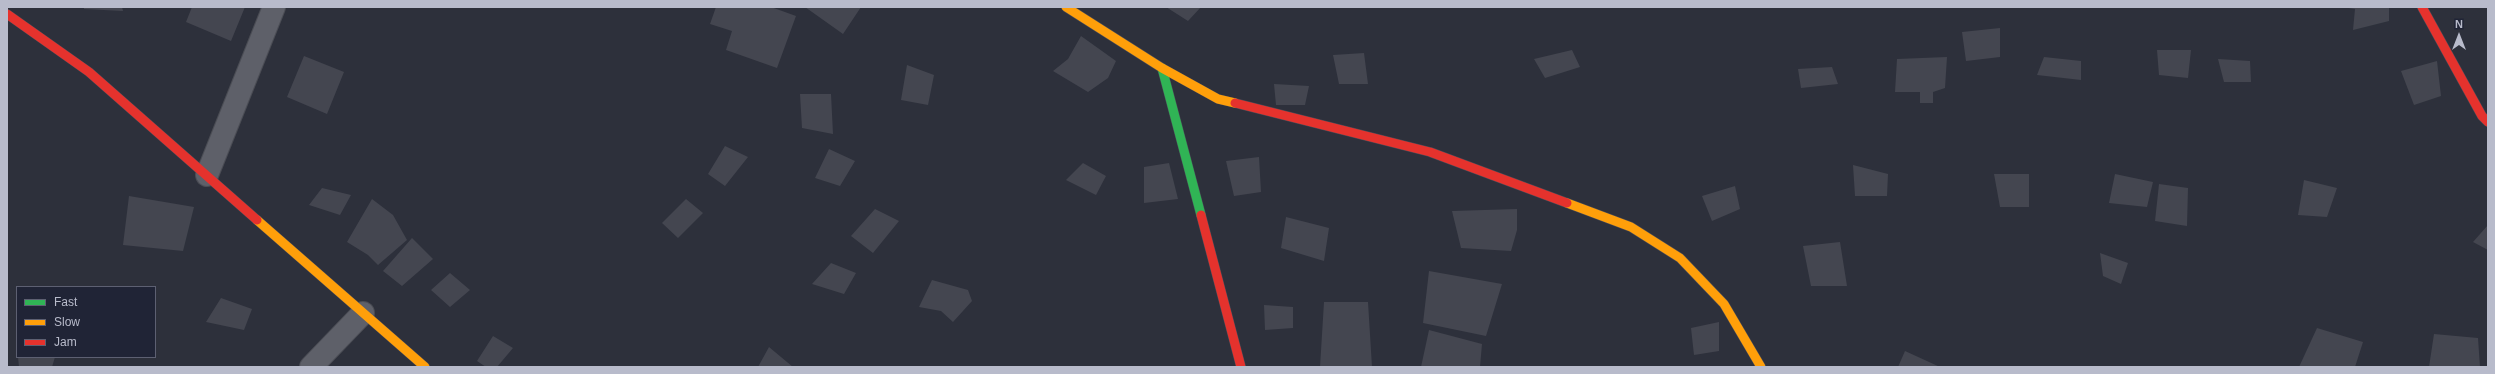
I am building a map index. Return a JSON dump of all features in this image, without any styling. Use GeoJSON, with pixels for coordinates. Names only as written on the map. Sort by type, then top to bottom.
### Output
{"type":"FeatureCollection","features":[{"type":"Feature","properties":{"kind":"street"},"geometry":{"type":"LineString","coordinates":[[207,175],[274,7]]}},
{"type":"Feature","properties":{"kind":"street"},"geometry":{"type":"LineString","coordinates":[[1066,7],[1162,68],[1218,99],[1430,152],[1631,227],[1680,258],[1724,304],[1761,367]]}},
{"type":"Feature","properties":{"kind":"street"},"geometry":{"type":"LineString","coordinates":[[2422,7],[2482,116],[2488,122]]}},
{"type":"Feature","properties":{"kind":"street"},"geometry":{"type":"LineString","coordinates":[[7,14],[89,72],[425,367]]}},
{"type":"Feature","properties":{"kind":"street"},"geometry":{"type":"LineString","coordinates":[[1162,68],[1241,367]]}},
{"type":"Feature","properties":{"kind":"street"},"geometry":{"type":"LineString","coordinates":[[310,367],[363,313]]}},
{"type":"Feature","properties":{"kind":"building"},"geometry":{"type":"Polygon","coordinates":[[[84,7],[122,7],[123,11],[84,9],[84,7]]]}},
{"type":"Feature","properties":{"kind":"building"},"geometry":{"type":"Polygon","coordinates":[[[192,7],[245,7],[231,41],[186,22],[192,7]]]}},
{"type":"Feature","properties":{"kind":"building"},"geometry":{"type":"Polygon","coordinates":[[[716,7],[771,7],[796,16],[777,68],[726,50],[732,31],[710,24],[716,7]]]}},
{"type":"Feature","properties":{"kind":"building"},"geometry":{"type":"Polygon","coordinates":[[[805,7],[861,7],[843,34],[805,7]]]}},
{"type":"Feature","properties":{"kind":"building"},"geometry":{"type":"Polygon","coordinates":[[[1166,7],[1201,7],[1188,21],[1166,7]]]}},
{"type":"Feature","properties":{"kind":"building"},"geometry":{"type":"Polygon","coordinates":[[[2342,7],[2389,7],[2389,21],[2353,30],[2355,9],[2342,7]]]}},
{"type":"Feature","properties":{"kind":"building"},"geometry":{"type":"Polygon","coordinates":[[[2000,28],[2000,57],[1966,61],[1962,32],[2000,28]]]}},
{"type":"Feature","properties":{"kind":"building"},"geometry":{"type":"Polygon","coordinates":[[[1081,36],[1116,61],[1108,78],[1088,92],[1053,71],[1068,59],[1081,36]]]}},
{"type":"Feature","properties":{"kind":"building"},"geometry":{"type":"Polygon","coordinates":[[[1572,50],[1580,67],[1545,78],[1534,59],[1572,50]]]}},
{"type":"Feature","properties":{"kind":"building"},"geometry":{"type":"Polygon","coordinates":[[[2157,50],[2191,50],[2188,78],[2159,75],[2157,50]]]}},
{"type":"Feature","properties":{"kind":"building"},"geometry":{"type":"Polygon","coordinates":[[[1364,53],[1368,84],[1339,84],[1333,55],[1364,53]]]}},
{"type":"Feature","properties":{"kind":"building"},"geometry":{"type":"Polygon","coordinates":[[[304,56],[344,72],[327,114],[287,97],[304,56]]]}},
{"type":"Feature","properties":{"kind":"building"},"geometry":{"type":"Polygon","coordinates":[[[1947,57],[1945,88],[1933,92],[1933,103],[1920,103],[1920,92],[1895,92],[1897,59],[1947,57]]]}},
{"type":"Feature","properties":{"kind":"building"},"geometry":{"type":"Polygon","coordinates":[[[2044,57],[2081,61],[2081,80],[2037,75],[2044,57]]]}},
{"type":"Feature","properties":{"kind":"building"},"geometry":{"type":"Polygon","coordinates":[[[2218,59],[2250,61],[2251,82],[2224,82],[2218,59]]]}},
{"type":"Feature","properties":{"kind":"building"},"geometry":{"type":"Polygon","coordinates":[[[2437,61],[2441,96],[2414,105],[2401,71],[2437,61]]]}},
{"type":"Feature","properties":{"kind":"building"},"geometry":{"type":"Polygon","coordinates":[[[907,65],[934,75],[928,105],[901,100],[907,65]]]}},
{"type":"Feature","properties":{"kind":"building"},"geometry":{"type":"Polygon","coordinates":[[[1832,67],[1838,84],[1801,88],[1798,69],[1832,67]]]}},
{"type":"Feature","properties":{"kind":"building"},"geometry":{"type":"Polygon","coordinates":[[[1274,84],[1309,86],[1305,105],[1276,105],[1274,84]]]}},
{"type":"Feature","properties":{"kind":"building"},"geometry":{"type":"Polygon","coordinates":[[[800,94],[831,94],[833,134],[802,128],[800,94]]]}},
{"type":"Feature","properties":{"kind":"building"},"geometry":{"type":"Polygon","coordinates":[[[725,146],[748,157],[725,186],[708,174],[725,146]]]}},
{"type":"Feature","properties":{"kind":"building"},"geometry":{"type":"Polygon","coordinates":[[[829,149],[855,161],[840,186],[815,178],[829,149]]]}},
{"type":"Feature","properties":{"kind":"building"},"geometry":{"type":"Polygon","coordinates":[[[1259,157],[1261,192],[1234,196],[1226,161],[1259,157]]]}},
{"type":"Feature","properties":{"kind":"building"},"geometry":{"type":"Polygon","coordinates":[[[1083,163],[1106,176],[1096,195],[1066,180],[1083,163]]]}},
{"type":"Feature","properties":{"kind":"building"},"geometry":{"type":"Polygon","coordinates":[[[1169,163],[1178,199],[1144,203],[1144,167],[1169,163]]]}},
{"type":"Feature","properties":{"kind":"building"},"geometry":{"type":"Polygon","coordinates":[[[1853,165],[1888,174],[1887,196],[1855,196],[1853,165]]]}},
{"type":"Feature","properties":{"kind":"building"},"geometry":{"type":"Polygon","coordinates":[[[1994,174],[2029,174],[2029,207],[2000,207],[1994,174]]]}},
{"type":"Feature","properties":{"kind":"building"},"geometry":{"type":"Polygon","coordinates":[[[2115,174],[2153,182],[2147,207],[2109,203],[2115,174]]]}},
{"type":"Feature","properties":{"kind":"building"},"geometry":{"type":"Polygon","coordinates":[[[2304,180],[2337,188],[2327,217],[2298,215],[2304,180]]]}},
{"type":"Feature","properties":{"kind":"building"},"geometry":{"type":"Polygon","coordinates":[[[2159,184],[2188,188],[2187,226],[2155,221],[2159,184]]]}},
{"type":"Feature","properties":{"kind":"building"},"geometry":{"type":"Polygon","coordinates":[[[1735,186],[1740,209],[1712,221],[1702,196],[1735,186]]]}},
{"type":"Feature","properties":{"kind":"building"},"geometry":{"type":"Polygon","coordinates":[[[322,188],[351,195],[340,215],[309,205],[322,188]]]}},
{"type":"Feature","properties":{"kind":"building"},"geometry":{"type":"Polygon","coordinates":[[[129,196],[194,207],[183,251],[123,245],[129,196]]]}},
{"type":"Feature","properties":{"kind":"building"},"geometry":{"type":"Polygon","coordinates":[[[372,199],[393,215],[407,240],[378,265],[368,255],[347,242],[372,199]]]}},
{"type":"Feature","properties":{"kind":"building"},"geometry":{"type":"Polygon","coordinates":[[[686,199],[703,213],[678,238],[662,223],[686,199]]]}},
{"type":"Feature","properties":{"kind":"building"},"geometry":{"type":"Polygon","coordinates":[[[875,209],[899,221],[873,253],[851,236],[875,209]]]}},
{"type":"Feature","properties":{"kind":"building"},"geometry":{"type":"Polygon","coordinates":[[[1517,209],[1517,230],[1511,251],[1461,248],[1452,211],[1517,209]]]}},
{"type":"Feature","properties":{"kind":"building"},"geometry":{"type":"Polygon","coordinates":[[[1286,217],[1329,228],[1324,261],[1281,248],[1286,217]]]}},
{"type":"Feature","properties":{"kind":"building"},"geometry":{"type":"Polygon","coordinates":[[[2488,225],[2488,250],[2473,242],[2488,225]]]}},
{"type":"Feature","properties":{"kind":"building"},"geometry":{"type":"Polygon","coordinates":[[[412,238],[433,259],[402,286],[383,271],[412,238]]]}},
{"type":"Feature","properties":{"kind":"building"},"geometry":{"type":"Polygon","coordinates":[[[1840,242],[1847,286],[1811,286],[1803,246],[1840,242]]]}},
{"type":"Feature","properties":{"kind":"building"},"geometry":{"type":"Polygon","coordinates":[[[2100,253],[2128,263],[2121,284],[2103,276],[2100,253]]]}},
{"type":"Feature","properties":{"kind":"building"},"geometry":{"type":"Polygon","coordinates":[[[831,263],[856,273],[844,294],[812,284],[831,263]]]}},
{"type":"Feature","properties":{"kind":"building"},"geometry":{"type":"Polygon","coordinates":[[[1429,271],[1502,284],[1486,336],[1423,323],[1429,271]]]}},
{"type":"Feature","properties":{"kind":"building"},"geometry":{"type":"Polygon","coordinates":[[[450,273],[470,290],[450,307],[431,290],[450,273]]]}},
{"type":"Feature","properties":{"kind":"building"},"geometry":{"type":"Polygon","coordinates":[[[932,280],[968,290],[972,301],[953,322],[941,311],[919,307],[932,280]]]}},
{"type":"Feature","properties":{"kind":"building"},"geometry":{"type":"Polygon","coordinates":[[[221,298],[252,309],[244,330],[206,322],[221,298]]]}},
{"type":"Feature","properties":{"kind":"building"},"geometry":{"type":"Polygon","coordinates":[[[1324,302],[1368,302],[1372,367],[1320,367],[1324,302]]]}},
{"type":"Feature","properties":{"kind":"building"},"geometry":{"type":"Polygon","coordinates":[[[1264,305],[1293,307],[1293,328],[1265,330],[1264,305]]]}},
{"type":"Feature","properties":{"kind":"building"},"geometry":{"type":"Polygon","coordinates":[[[1719,322],[1719,351],[1694,355],[1691,328],[1719,322]]]}},
{"type":"Feature","properties":{"kind":"building"},"geometry":{"type":"Polygon","coordinates":[[[2317,328],[2363,342],[2355,367],[2299,367],[2317,328]]]}},
{"type":"Feature","properties":{"kind":"building"},"geometry":{"type":"Polygon","coordinates":[[[1429,330],[1482,344],[1480,367],[1421,367],[1429,330]]]}},
{"type":"Feature","properties":{"kind":"building"},"geometry":{"type":"Polygon","coordinates":[[[2434,334],[2478,338],[2480,367],[2429,367],[2434,334]]]}},
{"type":"Feature","properties":{"kind":"building"},"geometry":{"type":"Polygon","coordinates":[[[493,336],[513,348],[497,367],[486,367],[477,361],[493,336]]]}},
{"type":"Feature","properties":{"kind":"building"},"geometry":{"type":"Polygon","coordinates":[[[769,347],[793,367],[758,367],[769,347]]]}},
{"type":"Feature","properties":{"kind":"building"},"geometry":{"type":"Polygon","coordinates":[[[1905,351],[1940,367],[1898,367],[1905,351]]]}},
{"type":"Feature","properties":{"kind":"building"},"geometry":{"type":"Polygon","coordinates":[[[18,358],[55,358],[52,367],[19,367],[18,358]]]}},
{"type":"Feature","properties":{"kind":"traffic: fast"},"geometry":{"type":"LineString","coordinates":[[1162,68],[1201,215]]}},
{"type":"Feature","properties":{"kind":"traffic: slow"},"geometry":{"type":"LineString","coordinates":[[1066,7],[1162,68],[1218,99],[1235,103]]}},
{"type":"Feature","properties":{"kind":"traffic: slow"},"geometry":{"type":"LineString","coordinates":[[1567,203],[1631,227],[1680,258],[1724,304],[1761,367]]}},
{"type":"Feature","properties":{"kind":"traffic: slow"},"geometry":{"type":"LineString","coordinates":[[257,220],[425,367]]}},
{"type":"Feature","properties":{"kind":"traffic: jam"},"geometry":{"type":"LineString","coordinates":[[2422,7],[2482,116],[2488,122]]}},
{"type":"Feature","properties":{"kind":"traffic: jam"},"geometry":{"type":"LineString","coordinates":[[7,14],[89,72],[257,220]]}},
{"type":"Feature","properties":{"kind":"traffic: jam"},"geometry":{"type":"LineString","coordinates":[[1235,103],[1430,152],[1567,203]]}},
{"type":"Feature","properties":{"kind":"traffic: jam"},"geometry":{"type":"LineString","coordinates":[[1201,215],[1241,367]]}}]}
